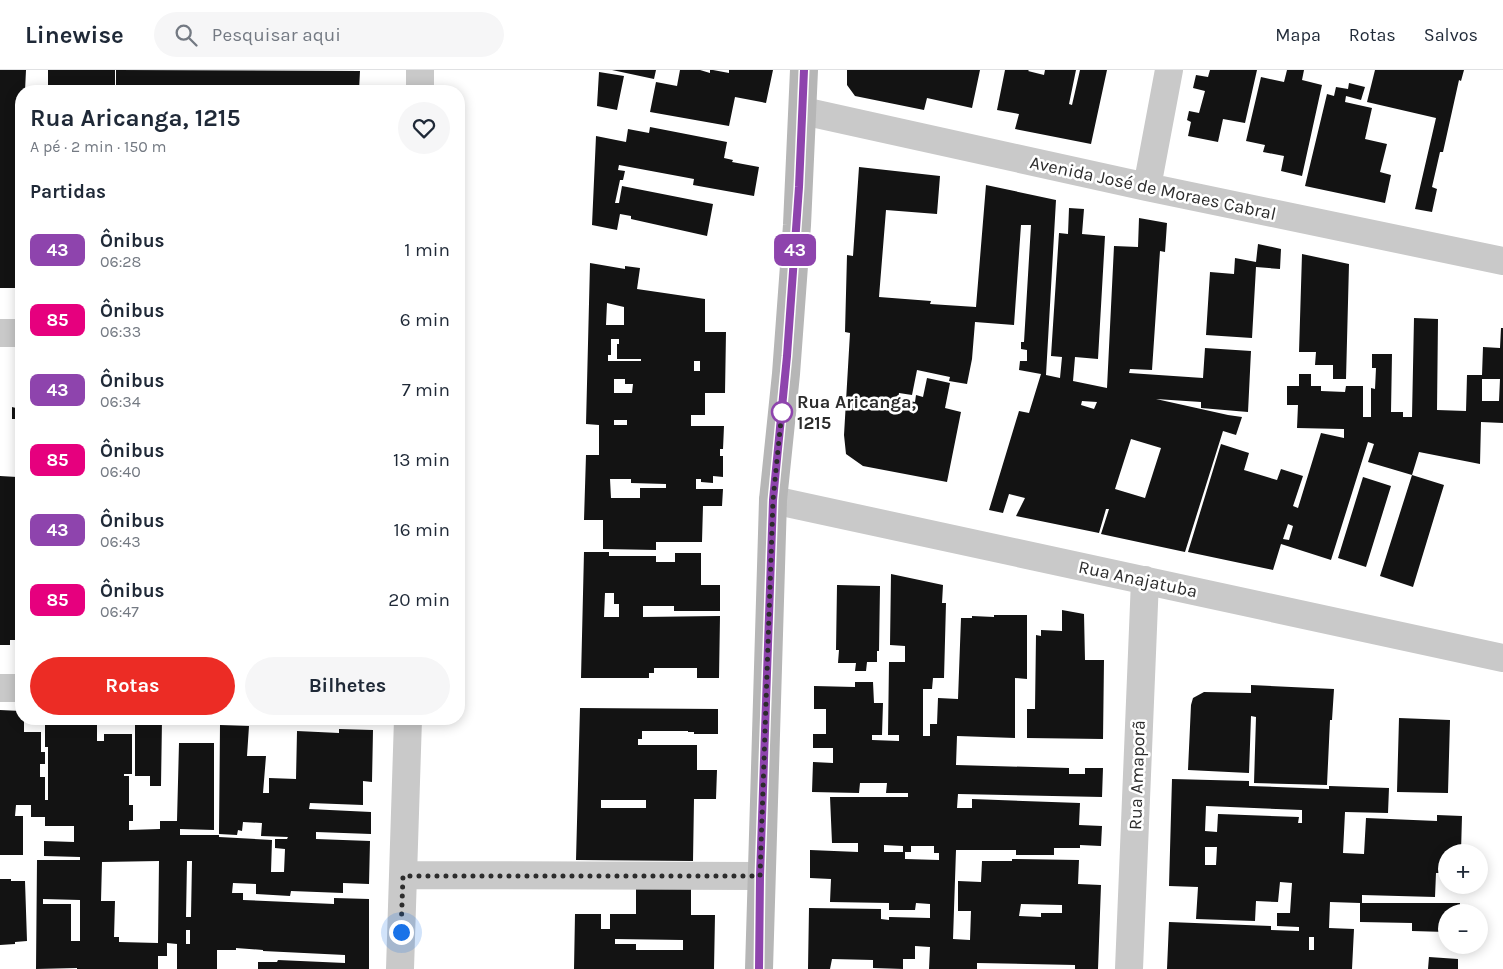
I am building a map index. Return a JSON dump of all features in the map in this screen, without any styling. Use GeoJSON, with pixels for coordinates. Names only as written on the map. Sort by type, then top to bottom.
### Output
{"type":"FeatureCollection","features":[{"type":"Feature","properties":{"kind":"street"},"geometry":{"type":"LineString","coordinates":[[420,70],[420,85]]}},
{"type":"Feature","properties":{"kind":"street"},"geometry":{"type":"LineString","coordinates":[[759,969],[760,876],[773,500],[786,374],[804,70]]}},
{"type":"Feature","properties":{"kind":"street"},"geometry":{"type":"LineString","coordinates":[[1146,187],[1169,70]]}},
{"type":"Feature","properties":{"kind":"street","name":"Avenida José de Moraes Cabral"},"geometry":{"type":"LineString","coordinates":[[803,111],[1146,187],[1503,261]]}},
{"type":"Feature","properties":{"kind":"street"},"geometry":{"type":"LineString","coordinates":[[0,333],[15,333]]}},
{"type":"Feature","properties":{"kind":"street","name":"Rua Anajatuba"},"geometry":{"type":"LineString","coordinates":[[773,500],[1503,658]]}},
{"type":"Feature","properties":{"kind":"street","name":"Rua Amaporã"},"geometry":{"type":"LineString","coordinates":[[1129,969],[1145,580]]}},
{"type":"Feature","properties":{"kind":"street"},"geometry":{"type":"LineString","coordinates":[[0,688],[15,688]]}},
{"type":"Feature","properties":{"kind":"street"},"geometry":{"type":"LineString","coordinates":[[400,969],[408,725]]}},
{"type":"Feature","properties":{"kind":"street"},"geometry":{"type":"LineString","coordinates":[[403,876],[760,876]]}},
{"type":"Feature","properties":{"kind":"building"},"geometry":{"type":"Polygon","coordinates":[[[0,70],[26,70],[25,85],[15,85],[15,288],[0,288],[0,70]]]}},
{"type":"Feature","properties":{"kind":"building"},"geometry":{"type":"Polygon","coordinates":[[[48,70],[115,70],[115,85],[48,85],[48,70]]]}},
{"type":"Feature","properties":{"kind":"building"},"geometry":{"type":"Polygon","coordinates":[[[116,70],[360,71],[359,85],[116,85],[116,70]]]}},
{"type":"Feature","properties":{"kind":"building"},"geometry":{"type":"Polygon","coordinates":[[[612,70],[656,70],[654,79],[612,70]]]}},
{"type":"Feature","properties":{"kind":"building"},"geometry":{"type":"Polygon","coordinates":[[[680,70],[700,70],[710,73],[710,70],[713,70],[729,73],[729,70],[773,70],[766,103],[735,97],[729,126],[650,112],[656,82],[677,86],[680,70]]]}},
{"type":"Feature","properties":{"kind":"building"},"geometry":{"type":"Polygon","coordinates":[[[847,70],[980,70],[972,108],[927,98],[924,110],[855,96],[847,85],[847,70]]]}},
{"type":"Feature","properties":{"kind":"building"},"geometry":{"type":"Polygon","coordinates":[[[1005,70],[1029,70],[1044,75],[1045,70],[1076,70],[1069,104],[1072,105],[1080,70],[1107,70],[1091,144],[1015,129],[1019,114],[997,110],[1005,70]]]}},
{"type":"Feature","properties":{"kind":"building"},"geometry":{"type":"Polygon","coordinates":[[[1210,70],[1257,70],[1245,123],[1223,119],[1218,142],[1188,136],[1191,122],[1187,120],[1189,111],[1199,113],[1205,91],[1193,88],[1196,75],[1208,77],[1210,70]]]}},
{"type":"Feature","properties":{"kind":"building"},"geometry":{"type":"Polygon","coordinates":[[[1287,70],[1304,70],[1302,80],[1322,85],[1302,176],[1281,171],[1284,156],[1263,152],[1265,145],[1246,141],[1261,77],[1284,82],[1287,70]]]}},
{"type":"Feature","properties":{"kind":"building"},"geometry":{"type":"Polygon","coordinates":[[[1375,70],[1464,70],[1461,81],[1459,80],[1443,152],[1440,152],[1432,187],[1437,189],[1432,212],[1415,209],[1436,118],[1367,102],[1375,70]]]}},
{"type":"Feature","properties":{"kind":"building"},"geometry":{"type":"Polygon","coordinates":[[[599,72],[624,76],[617,110],[597,106],[599,72]]]}},
{"type":"Feature","properties":{"kind":"building"},"geometry":{"type":"Polygon","coordinates":[[[1349,83],[1365,87],[1361,100],[1346,96],[1345,102],[1372,108],[1365,139],[1387,144],[1380,172],[1391,175],[1385,203],[1305,186],[1327,94],[1334,96],[1336,87],[1348,89],[1349,83]]]}},
{"type":"Feature","properties":{"kind":"building"},"geometry":{"type":"Polygon","coordinates":[[[650,127],[727,142],[724,158],[733,160],[732,162],[759,167],[754,196],[693,185],[694,179],[619,165],[618,170],[625,171],[623,180],[620,180],[615,203],[619,203],[622,186],[713,204],[707,236],[631,219],[631,216],[620,214],[617,230],[592,225],[596,136],[626,142],[628,129],[649,133],[650,127]]]}},
{"type":"Feature","properties":{"kind":"building"},"geometry":{"type":"Polygon","coordinates":[[[859,167],[940,176],[937,214],[886,210],[879,297],[931,301],[930,304],[976,307],[986,185],[1056,200],[1046,375],[1060,378],[1062,357],[1051,356],[1059,233],[1068,234],[1069,208],[1084,209],[1082,234],[1105,236],[1098,359],[1075,357],[1073,381],[1107,388],[1114,246],[1138,247],[1139,218],[1167,223],[1165,252],[1160,251],[1152,370],[1130,369],[1129,373],[1203,378],[1205,348],[1251,351],[1248,412],[1201,408],[1201,402],[1156,399],[1242,417],[1236,435],[1223,431],[1185,552],[1101,534],[1109,509],[1106,509],[1099,533],[1016,516],[1025,498],[1009,494],[1003,513],[989,510],[1019,411],[1029,413],[1041,374],[1019,370],[1020,361],[1027,361],[1027,350],[1021,349],[1021,342],[1024,342],[1031,225],[1021,225],[1014,325],[975,322],[972,359],[967,384],[949,381],[950,377],[917,370],[912,395],[899,393],[898,399],[915,402],[916,395],[923,397],[927,378],[950,383],[945,408],[961,412],[947,482],[863,466],[846,454],[844,435],[850,333],[845,332],[847,255],[853,256],[859,167]],[[1082,401],[1081,405],[1094,409],[1097,402],[1082,401]],[[1131,439],[1115,489],[1145,498],[1161,448],[1131,439]]]}},
{"type":"Feature","properties":{"kind":"building"},"geometry":{"type":"Polygon","coordinates":[[[1258,244],[1281,249],[1280,269],[1256,267],[1252,338],[1206,335],[1210,272],[1234,274],[1235,258],[1256,262],[1258,244]]]}},
{"type":"Feature","properties":{"kind":"building"},"geometry":{"type":"Polygon","coordinates":[[[1302,254],[1349,264],[1346,379],[1333,379],[1333,365],[1315,365],[1316,352],[1299,352],[1302,254]]]}},
{"type":"Feature","properties":{"kind":"building"},"geometry":{"type":"Polygon","coordinates":[[[590,263],[625,269],[625,266],[640,268],[637,289],[705,299],[705,332],[726,332],[725,393],[705,393],[705,415],[691,415],[691,426],[724,426],[723,449],[720,449],[720,456],[723,456],[723,477],[713,476],[713,483],[701,482],[701,479],[696,479],[696,489],[723,489],[722,506],[703,506],[702,542],[656,542],[656,550],[603,549],[603,520],[584,520],[586,455],[599,455],[599,425],[586,424],[590,263]],[[607,303],[606,325],[624,325],[624,307],[607,303]],[[611,339],[611,355],[608,355],[608,361],[641,361],[641,359],[617,359],[619,339],[611,339]],[[694,361],[694,371],[700,371],[700,361],[694,361]],[[614,379],[614,393],[632,393],[633,384],[625,384],[625,379],[614,379]],[[614,420],[614,425],[627,425],[627,420],[614,420]],[[610,479],[611,498],[640,498],[640,488],[666,488],[666,484],[631,483],[631,479],[610,479]]]}},
{"type":"Feature","properties":{"kind":"building"},"geometry":{"type":"Polygon","coordinates":[[[1414,318],[1438,319],[1437,410],[1466,411],[1467,375],[1482,375],[1483,347],[1500,348],[1501,328],[1503,328],[1503,423],[1481,422],[1480,464],[1419,452],[1412,475],[1368,462],[1374,444],[1368,442],[1331,560],[1281,544],[1273,570],[1188,552],[1221,444],[1249,453],[1244,470],[1277,480],[1281,469],[1303,476],[1293,506],[1298,508],[1321,433],[1344,438],[1344,429],[1297,428],[1298,405],[1287,405],[1287,386],[1299,386],[1299,374],[1311,374],[1311,386],[1321,386],[1321,391],[1345,392],[1346,386],[1363,386],[1363,417],[1371,417],[1371,388],[1375,389],[1376,368],[1372,368],[1372,354],[1392,354],[1391,412],[1403,412],[1403,417],[1412,417],[1414,318]],[[1482,379],[1482,401],[1499,401],[1500,379],[1482,379]],[[1288,524],[1283,539],[1289,540],[1293,526],[1288,524]]]}},
{"type":"Feature","properties":{"kind":"building"},"geometry":{"type":"Polygon","coordinates":[[[12,407],[15,408],[15,419],[12,419],[12,407]]]}},
{"type":"Feature","properties":{"kind":"building"},"geometry":{"type":"Polygon","coordinates":[[[1412,475],[1444,485],[1413,587],[1380,576],[1412,475]]]}},
{"type":"Feature","properties":{"kind":"building"},"geometry":{"type":"Polygon","coordinates":[[[0,476],[15,477],[15,640],[10,640],[10,645],[0,645],[0,476]]]}},
{"type":"Feature","properties":{"kind":"building"},"geometry":{"type":"Polygon","coordinates":[[[1363,477],[1391,486],[1366,567],[1338,558],[1363,477]]]}},
{"type":"Feature","properties":{"kind":"building"},"geometry":{"type":"Polygon","coordinates":[[[584,552],[609,552],[609,556],[656,556],[656,562],[675,562],[675,553],[701,553],[701,585],[720,585],[720,611],[674,611],[674,606],[643,606],[643,617],[720,616],[719,678],[697,678],[697,668],[654,668],[654,673],[649,673],[649,678],[581,678],[584,552]],[[605,593],[604,617],[619,617],[619,604],[614,604],[614,593],[605,593]]]}},
{"type":"Feature","properties":{"kind":"building"},"geometry":{"type":"Polygon","coordinates":[[[891,574],[943,585],[942,603],[946,603],[944,678],[933,678],[932,689],[923,689],[923,736],[930,736],[930,724],[937,724],[938,698],[958,699],[961,618],[1027,615],[1027,679],[1015,678],[1015,738],[957,736],[956,765],[1069,768],[1069,774],[1085,774],[1085,768],[1103,768],[1102,797],[958,794],[957,808],[972,808],[972,799],[1080,803],[1079,825],[1102,826],[1101,846],[1080,845],[1080,848],[1054,848],[1054,855],[1016,855],[1016,850],[956,850],[953,939],[970,940],[971,911],[958,911],[958,881],[981,882],[982,861],[1012,861],[1012,859],[1079,860],[1078,884],[1101,885],[1098,969],[1075,969],[1075,965],[977,963],[977,969],[929,969],[930,947],[915,946],[915,959],[903,959],[903,969],[873,968],[873,960],[832,959],[830,969],[808,969],[809,908],[881,909],[881,919],[889,920],[889,917],[930,918],[930,904],[916,903],[915,910],[889,910],[889,903],[830,902],[831,879],[810,878],[810,850],[858,852],[858,843],[832,843],[830,797],[908,797],[908,793],[886,793],[887,783],[860,783],[859,793],[812,792],[813,762],[833,763],[833,748],[813,748],[813,734],[826,734],[826,709],[814,709],[814,686],[855,687],[855,682],[873,682],[874,703],[883,703],[882,735],[872,735],[872,740],[899,741],[899,735],[888,735],[889,662],[905,662],[905,646],[890,645],[891,574]],[[884,845],[884,852],[903,852],[903,846],[884,845]],[[911,846],[911,852],[905,852],[905,859],[939,860],[939,853],[934,853],[934,846],[911,846]],[[1021,904],[1019,916],[1041,917],[1041,913],[1062,913],[1062,905],[1021,904]]]}},
{"type":"Feature","properties":{"kind":"building"},"geometry":{"type":"Polygon","coordinates":[[[837,585],[880,586],[879,651],[877,651],[877,662],[867,662],[866,671],[855,671],[856,663],[838,663],[839,650],[836,650],[837,585]]]}},
{"type":"Feature","properties":{"kind":"building"},"geometry":{"type":"Polygon","coordinates":[[[1062,610],[1084,614],[1085,660],[1104,660],[1103,739],[1027,738],[1027,709],[1035,709],[1036,635],[1041,636],[1041,630],[1062,631],[1062,610]]]}},
{"type":"Feature","properties":{"kind":"building"},"geometry":{"type":"Polygon","coordinates":[[[1251,685],[1334,689],[1332,720],[1330,720],[1327,785],[1254,783],[1256,717],[1251,716],[1249,773],[1188,770],[1191,705],[1193,698],[1204,692],[1251,693],[1251,685]]]}},
{"type":"Feature","properties":{"kind":"building"},"geometry":{"type":"Polygon","coordinates":[[[580,708],[718,709],[718,734],[694,734],[694,732],[688,731],[642,731],[642,739],[638,739],[638,745],[697,745],[697,770],[717,770],[716,799],[694,799],[693,861],[576,860],[580,708]],[[601,800],[601,808],[646,808],[646,800],[601,800]]]}},
{"type":"Feature","properties":{"kind":"building"},"geometry":{"type":"Polygon","coordinates":[[[0,710],[15,711],[15,725],[24,725],[24,732],[41,732],[41,752],[45,752],[45,764],[40,764],[40,777],[45,777],[45,800],[48,800],[48,747],[45,747],[45,725],[97,725],[97,741],[104,741],[104,734],[132,734],[132,774],[124,774],[124,776],[129,776],[129,805],[133,805],[133,821],[129,821],[129,830],[160,829],[160,821],[177,821],[179,743],[214,743],[214,830],[180,829],[180,835],[219,835],[219,837],[272,840],[271,872],[284,872],[285,849],[275,848],[275,839],[287,839],[288,837],[261,836],[262,823],[243,822],[242,831],[238,830],[237,835],[219,834],[220,725],[249,726],[247,756],[266,756],[263,793],[269,793],[269,778],[296,779],[297,731],[339,733],[339,729],[373,730],[372,782],[363,781],[363,805],[310,803],[309,809],[371,812],[371,834],[316,832],[316,839],[370,841],[369,884],[343,883],[343,893],[291,891],[290,896],[256,894],[256,884],[233,883],[232,893],[243,893],[243,900],[334,904],[334,898],[369,899],[369,969],[258,969],[258,962],[277,962],[278,960],[345,963],[345,955],[236,948],[236,950],[217,950],[217,969],[177,969],[177,944],[167,943],[167,956],[158,956],[158,969],[36,969],[37,860],[80,860],[80,857],[44,856],[44,841],[74,842],[74,826],[45,826],[45,817],[31,817],[31,805],[16,805],[15,816],[23,816],[23,855],[0,855],[0,710]],[[159,861],[102,862],[101,901],[115,901],[114,937],[119,937],[119,942],[158,943],[159,861]],[[187,861],[186,917],[191,917],[192,861],[187,861]],[[43,899],[43,904],[71,904],[71,941],[80,941],[80,900],[43,899]],[[186,930],[186,944],[190,944],[190,930],[186,930]]]}},
{"type":"Feature","properties":{"kind":"building"},"geometry":{"type":"Polygon","coordinates":[[[1399,718],[1450,720],[1448,793],[1397,792],[1399,718]]]}},
{"type":"Feature","properties":{"kind":"building"},"geometry":{"type":"Polygon","coordinates":[[[135,725],[162,725],[161,786],[150,786],[150,776],[135,776],[135,725]]]}},
{"type":"Feature","properties":{"kind":"building"},"geometry":{"type":"Polygon","coordinates":[[[1172,779],[1249,781],[1249,786],[1329,789],[1329,786],[1389,788],[1388,813],[1345,812],[1343,853],[1364,854],[1366,818],[1437,821],[1437,815],[1462,816],[1461,844],[1438,844],[1438,873],[1436,873],[1435,897],[1362,895],[1362,903],[1460,903],[1438,904],[1438,932],[1412,931],[1412,923],[1360,922],[1360,903],[1330,902],[1329,928],[1354,929],[1352,969],[1167,969],[1169,922],[1271,926],[1271,930],[1299,931],[1299,927],[1277,926],[1277,913],[1290,913],[1292,883],[1280,882],[1278,902],[1256,901],[1255,921],[1196,919],[1198,887],[1169,886],[1172,779]],[[1206,806],[1205,831],[1217,832],[1218,814],[1299,817],[1298,823],[1302,823],[1302,810],[1206,806]],[[1205,847],[1205,865],[1216,865],[1217,847],[1205,847]],[[1309,937],[1309,950],[1314,950],[1314,937],[1309,937]]]}},
{"type":"Feature","properties":{"kind":"building"},"geometry":{"type":"Polygon","coordinates":[[[0,879],[25,881],[27,941],[0,945],[0,879]]]}},
{"type":"Feature","properties":{"kind":"building"},"geometry":{"type":"Polygon","coordinates":[[[636,888],[691,888],[691,915],[715,915],[714,969],[574,969],[575,914],[601,914],[601,929],[610,929],[610,914],[636,914],[636,888]],[[615,939],[615,944],[636,944],[636,950],[683,950],[683,940],[615,939]]]}},
{"type":"Feature","properties":{"kind":"building"},"geometry":{"type":"Polygon","coordinates":[[[1429,957],[1458,959],[1458,969],[1428,969],[1429,957]]]}},
{"type":"Feature","properties":{"kind":"bus line","name":"43"},"geometry":{"type":"LineString","coordinates":[[759,969],[760,876],[773,500],[786,374],[799,187],[804,70]]}},
{"type":"Feature","properties":{"kind":"place","name":"Rua Aricanga, 1215"},"geometry":{"type":"Point","coordinates":[782,412]}},
{"type":"Feature","properties":{"kind":"route"},"geometry":{"type":"LineString","coordinates":[[401,932],[403,876],[760,876],[773,500],[782,410],[782,412]]}}]}
